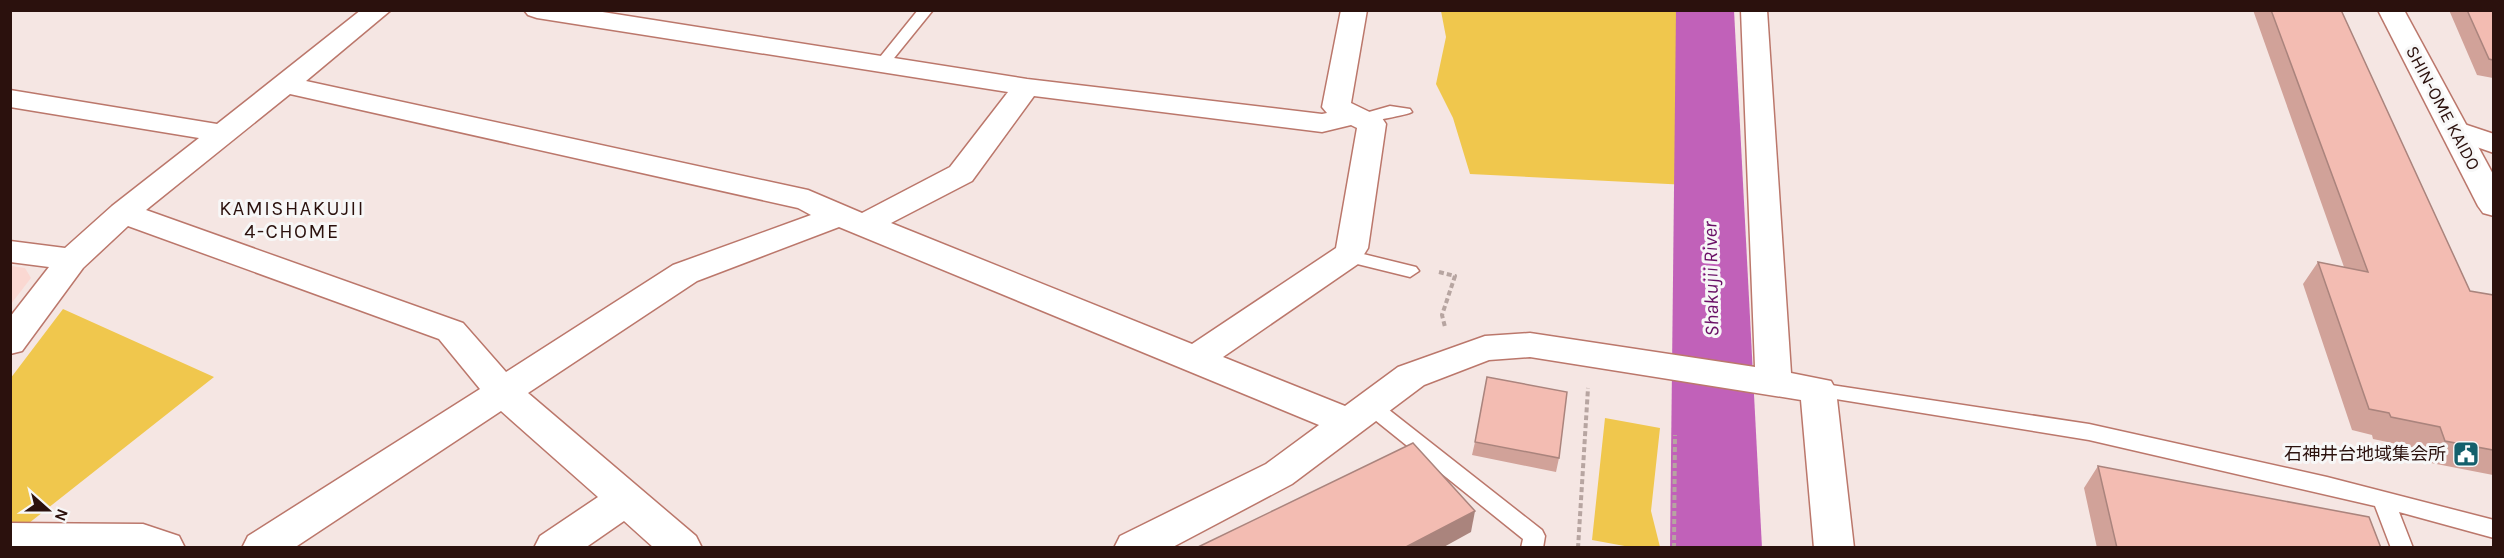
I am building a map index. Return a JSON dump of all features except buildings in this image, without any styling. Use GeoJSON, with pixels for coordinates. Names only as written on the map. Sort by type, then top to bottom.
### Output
{"type":"FeatureCollection","features":[{"type":"Feature","properties":{"kind":"street"},"geometry":{"type":"LineString","coordinates":[[10,342],[72,260],[123,213],[378,10]]}},
{"type":"Feature","properties":{"kind":"street"},"geometry":{"type":"LineString","coordinates":[[537,10],[1027,87],[1322,123],[1357,117]]}},
{"type":"Feature","properties":{"kind":"street"},"geometry":{"type":"LineString","coordinates":[[1195,359],[1347,256],[1352,248],[1372,124],[1336,107],[1354,10]]}},
{"type":"Feature","properties":{"kind":"street"},"geometry":{"type":"LineString","coordinates":[[1754,10],[1765,381]]}},
{"type":"Feature","properties":{"kind":"street","name":"SHIN-OME KAIDO"},"geometry":{"type":"LineString","coordinates":[[2391,10],[2493,206]]}},
{"type":"Feature","properties":{"kind":"street"},"geometry":{"type":"LineString","coordinates":[[283,84],[808,200],[851,220],[1195,359],[1361,415]]}},
{"type":"Feature","properties":{"kind":"street"},"geometry":{"type":"LineString","coordinates":[[262,548],[501,390],[685,273],[851,220],[960,174],[1027,87]]}},
{"type":"Feature","properties":{"kind":"street"},"geometry":{"type":"LineString","coordinates":[[10,98],[221,133]]}},
{"type":"Feature","properties":{"kind":"street"},"geometry":{"type":"LineString","coordinates":[[2455,130],[2493,144]]}},
{"type":"Feature","properties":{"kind":"street"},"geometry":{"type":"LineString","coordinates":[[123,213],[451,331],[501,390],[682,548]]}},
{"type":"Feature","properties":{"kind":"street"},"geometry":{"type":"LineString","coordinates":[[10,251],[72,260]]}},
{"type":"Feature","properties":{"kind":"street"},"geometry":{"type":"LineString","coordinates":[[1134,548],[1279,474],[1411,376],[1485,348],[1530,345],[1818,390],[1834,548]]}},
{"type":"Feature","properties":{"kind":"street"},"geometry":{"type":"LineString","coordinates":[[554,548],[626,499]]}},
{"type":"Feature","properties":{"kind":"street"},"geometry":{"type":"LineString","coordinates":[[21,542],[143,540],[165,548]]}},
{"type":"Feature","properties":{"kind":"lane"},"geometry":{"type":"LineString","coordinates":[[881,65],[926,10]]}},
{"type":"Feature","properties":{"kind":"lane"},"geometry":{"type":"LineString","coordinates":[[1357,117],[1390,111],[1404,112]]}},
{"type":"Feature","properties":{"kind":"lane"},"geometry":{"type":"LineString","coordinates":[[1347,256],[1410,271]]}},
{"type":"Feature","properties":{"kind":"lane"},"geometry":{"type":"LineString","coordinates":[[1818,390],[2090,432],[2382,499],[2493,529]]}},
{"type":"Feature","properties":{"kind":"lane"},"geometry":{"type":"LineString","coordinates":[[1361,415],[1534,536],[1532,548]]}},
{"type":"Feature","properties":{"kind":"lane"},"geometry":{"type":"LineString","coordinates":[[2382,499],[2402,548]]}},
{"type":"Feature","properties":{"kind":"path"},"geometry":{"type":"LineString","coordinates":[[1455,276],[1442,315],[1456,359]]}},
{"type":"Feature","properties":{"kind":"path"},"geometry":{"type":"LineString","coordinates":[[1578,548],[1590,354]]}},
{"type":"Feature","properties":{"kind":"path"},"geometry":{"type":"LineString","coordinates":[[1674,548],[1675,435]]}},
{"type":"Feature","properties":{"kind":"shaded area"},"geometry":{"type":"Polygon","coordinates":[[[1441,11],[1681,11],[1688,185],[1470,174],[1453,118],[1436,84],[1446,37],[1441,11]]]}},
{"type":"Feature","properties":{"kind":"shaded area"},"geometry":{"type":"Polygon","coordinates":[[[11,266],[25,268],[31,278],[11,304],[11,266]]]}},
{"type":"Feature","properties":{"kind":"shaded area"},"geometry":{"type":"Polygon","coordinates":[[[63,309],[214,377],[24,527],[11,526],[10,379],[63,309]]]}},
{"type":"Feature","properties":{"kind":"shaded area"},"geometry":{"type":"Polygon","coordinates":[[[1605,418],[1660,428],[1651,511],[1660,547],[1630,547],[1592,540],[1605,418]]]}},
{"type":"Feature","properties":{"kind":"waterway","name":"Shakujii River"},"geometry":{"type":"LineString","coordinates":[[1705,10],[1716,548]]}},
{"type":"Feature","properties":{"kind":"place","name":"石神井台地域集会所"},"geometry":{"type":"Point","coordinates":[2466,454]}},
{"type":"Feature","properties":{"kind":"district","name":"KAMISHAKUJII 4-CHOME"},"geometry":{"type":"Point","coordinates":[292,220]}}]}
